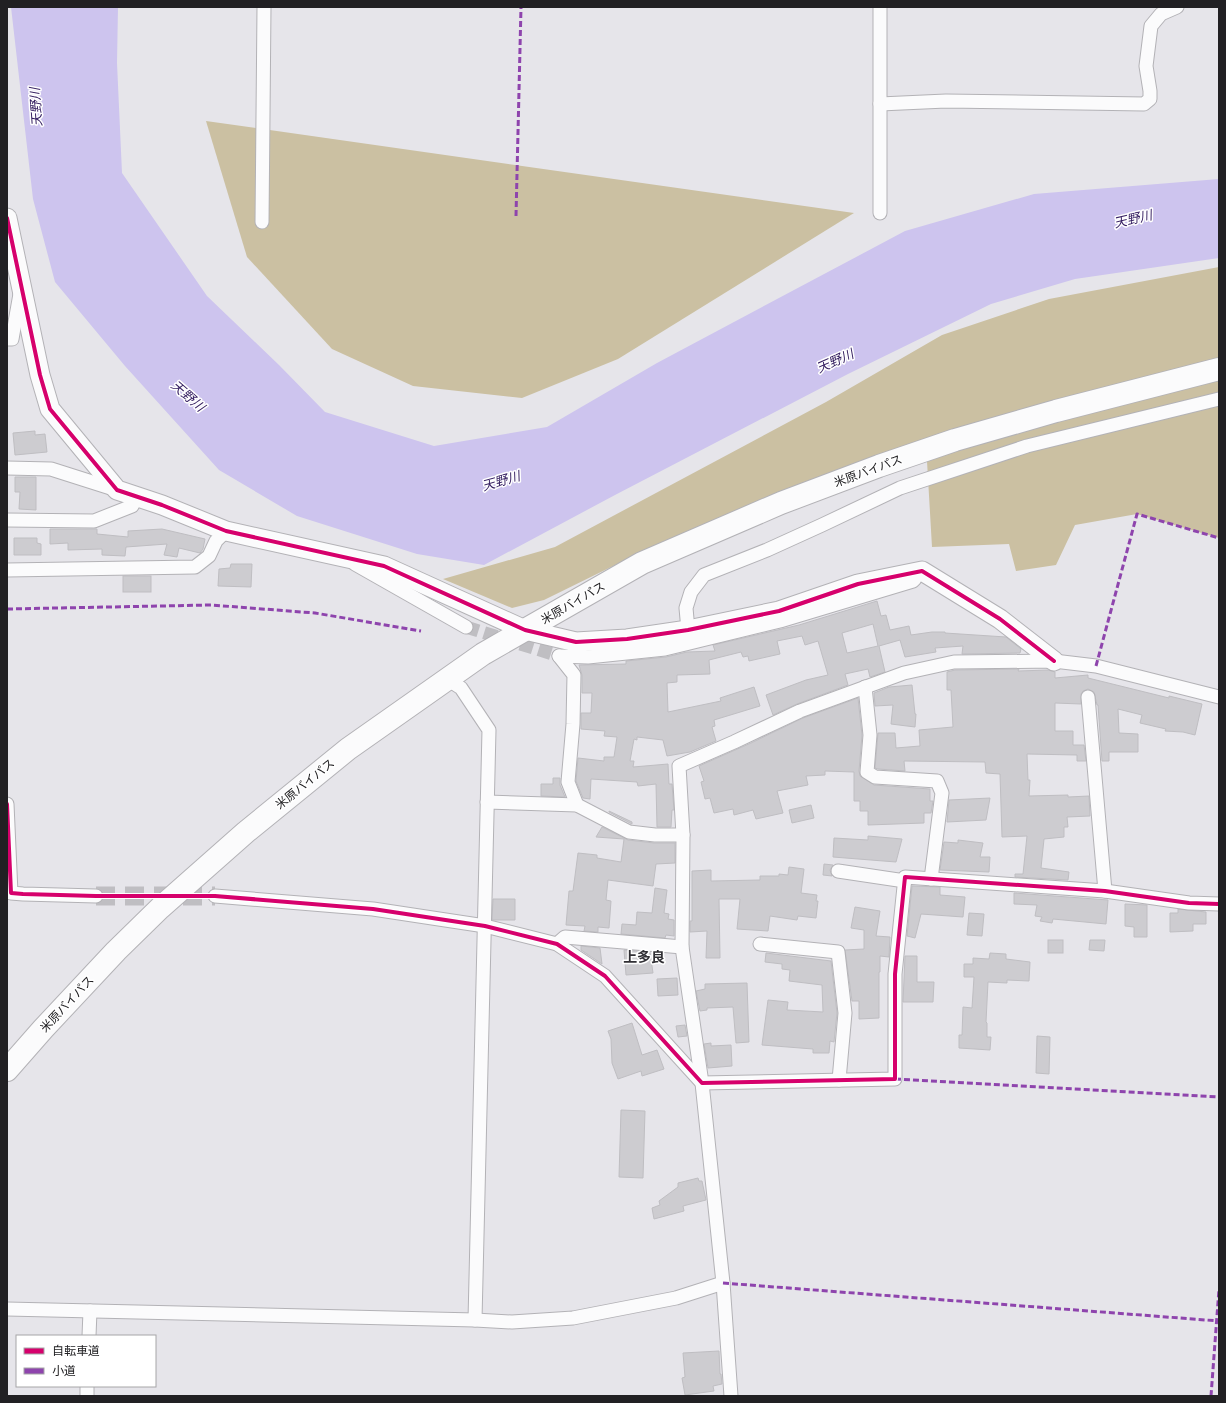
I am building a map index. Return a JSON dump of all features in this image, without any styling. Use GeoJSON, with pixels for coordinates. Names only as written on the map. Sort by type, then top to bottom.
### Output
{"type":"FeatureCollection","features":[{"type":"Feature","properties":{"kind":"highway","name":"米原バイパス"},"geometry":{"type":"LineString","coordinates":[[7,1070],[48,1024],[160,908],[246,832],[348,749],[483,654],[642,563],[781,503],[879,466],[956,440],[1064,409],[1219,369]]}},
{"type":"Feature","properties":{"kind":"street"},"geometry":{"type":"LineString","coordinates":[[262,222],[264,7]]}},
{"type":"Feature","properties":{"kind":"street"},"geometry":{"type":"LineString","coordinates":[[880,7],[880,213]]}},
{"type":"Feature","properties":{"kind":"street"},"geometry":{"type":"LineString","coordinates":[[880,104],[946,101],[1144,104],[1150,99],[1146,66],[1151,26],[1161,14],[1177,7]]}},
{"type":"Feature","properties":{"kind":"street"},"geometry":{"type":"LineString","coordinates":[[7,218],[12,263],[21,288],[40,375],[50,409],[117,490]]}},
{"type":"Feature","properties":{"kind":"street"},"geometry":{"type":"LineString","coordinates":[[7,339],[12,339],[21,288]]}},
{"type":"Feature","properties":{"kind":"street"},"geometry":{"type":"LineString","coordinates":[[688,630],[686,608],[691,592],[704,575],[822,526],[900,488],[1027,446],[1219,399]]}},
{"type":"Feature","properties":{"kind":"street"},"geometry":{"type":"LineString","coordinates":[[7,468],[51,469],[137,497],[226,531],[384,566],[525,630],[576,642],[627,639],[688,630],[779,612],[858,584],[922,571],[1000,619],[1054,661]]}},
{"type":"Feature","properties":{"kind":"street"},"geometry":{"type":"LineString","coordinates":[[7,520],[94,521],[132,506],[137,497]]}},
{"type":"Feature","properties":{"kind":"street"},"geometry":{"type":"LineString","coordinates":[[7,570],[195,567],[209,556],[216,541],[226,531]]}},
{"type":"Feature","properties":{"kind":"street"},"geometry":{"type":"LineString","coordinates":[[342,557],[466,627]]}},
{"type":"Feature","properties":{"kind":"street"},"geometry":{"type":"LineString","coordinates":[[577,805],[568,782],[574,675],[559,656],[588,657],[665,649],[795,617],[913,581],[922,571]]}},
{"type":"Feature","properties":{"kind":"street"},"geometry":{"type":"LineString","coordinates":[[731,1396],[723,1284],[702,1083],[682,947],[683,835],[679,766],[800,711],[904,673],[954,662],[1054,661],[1096,666],[1219,697]]}},
{"type":"Feature","properties":{"kind":"street"},"geometry":{"type":"LineString","coordinates":[[447,679],[461,688],[489,730],[475,1320]]}},
{"type":"Feature","properties":{"kind":"street"},"geometry":{"type":"LineString","coordinates":[[865,687],[870,735],[867,772],[875,777],[937,781],[942,793],[931,879]]}},
{"type":"Feature","properties":{"kind":"street"},"geometry":{"type":"LineString","coordinates":[[1088,697],[1105,891]]}},
{"type":"Feature","properties":{"kind":"street"},"geometry":{"type":"LineString","coordinates":[[487,802],[577,805],[630,832],[655,835],[683,835]]}},
{"type":"Feature","properties":{"kind":"street"},"geometry":{"type":"LineString","coordinates":[[7,804],[11,893],[96,896]]}},
{"type":"Feature","properties":{"kind":"street"},"geometry":{"type":"LineString","coordinates":[[838,871],[904,881]]}},
{"type":"Feature","properties":{"kind":"street"},"geometry":{"type":"LineString","coordinates":[[215,896],[373,909],[485,926],[557,944],[605,976],[702,1083],[895,1078],[895,974],[905,877],[1105,891],[1189,903],[1219,904]]}},
{"type":"Feature","properties":{"kind":"street"},"geometry":{"type":"LineString","coordinates":[[557,944],[565,937],[682,947]]}},
{"type":"Feature","properties":{"kind":"street"},"geometry":{"type":"LineString","coordinates":[[760,944],[838,952],[845,1012],[839,1080]]}},
{"type":"Feature","properties":{"kind":"street"},"geometry":{"type":"LineString","coordinates":[[7,1309],[512,1322],[573,1318],[676,1298],[723,1284]]}},
{"type":"Feature","properties":{"kind":"street"},"geometry":{"type":"LineString","coordinates":[[89,1335],[90,1311]]}},
{"type":"Feature","properties":{"kind":"shaded area"},"geometry":{"type":"Polygon","coordinates":[[[206,121],[854,213],[618,359],[522,398],[413,386],[332,349],[247,257],[206,121]]]}},
{"type":"Feature","properties":{"kind":"shaded area"},"geometry":{"type":"Polygon","coordinates":[[[1219,267],[1219,538],[1137,514],[1075,525],[1056,565],[1016,571],[1009,544],[932,547],[926,444],[808,481],[662,542],[544,600],[512,608],[443,579],[555,547],[826,402],[942,335],[1049,299],[1219,267]]]}},
{"type":"Feature","properties":{"kind":"water","name":"天野川"},"geometry":{"type":"Polygon","coordinates":[[[11,7],[118,7],[117,63],[122,173],[207,296],[279,365],[325,412],[434,446],[547,427],[657,363],[905,231],[1034,194],[1219,179],[1219,258],[1075,279],[991,304],[848,374],[484,565],[417,554],[297,516],[219,470],[125,366],[55,282],[33,199],[11,7]]]}},
{"type":"Feature","properties":{"kind":"building"},"geometry":{"type":"Polygon","coordinates":[[[35,431],[35,435],[45,434],[47,452],[15,455],[13,433],[35,431]]]}},
{"type":"Feature","properties":{"kind":"building"},"geometry":{"type":"Polygon","coordinates":[[[15,477],[36,477],[36,510],[19,509],[20,492],[15,492],[15,477]]]}},
{"type":"Feature","properties":{"kind":"building"},"geometry":{"type":"Polygon","coordinates":[[[50,529],[97,529],[97,534],[128,537],[128,531],[162,529],[205,539],[203,549],[200,553],[179,548],[177,557],[164,555],[167,544],[126,547],[125,556],[102,555],[102,549],[68,550],[68,543],[50,544],[50,529]]]}},
{"type":"Feature","properties":{"kind":"building"},"geometry":{"type":"Polygon","coordinates":[[[14,538],[37,538],[37,543],[41,544],[41,555],[14,555],[14,538]]]}},
{"type":"Feature","properties":{"kind":"building"},"geometry":{"type":"Polygon","coordinates":[[[231,564],[252,564],[251,587],[218,586],[219,569],[230,568],[231,564]]]}},
{"type":"Feature","properties":{"kind":"building"},"geometry":{"type":"Polygon","coordinates":[[[123,576],[151,576],[151,592],[123,592],[123,576]]]}},
{"type":"Feature","properties":{"kind":"building"},"geometry":{"type":"Polygon","coordinates":[[[877,601],[881,616],[886,615],[890,630],[909,626],[911,635],[945,632],[1006,637],[1021,649],[1020,653],[962,654],[963,646],[935,648],[936,652],[905,657],[900,640],[879,646],[885,672],[870,677],[868,669],[845,674],[848,685],[797,704],[773,715],[766,695],[806,680],[828,675],[818,641],[805,645],[802,636],[777,641],[780,654],[749,661],[748,656],[743,657],[741,652],[709,660],[710,674],[677,675],[677,682],[667,683],[668,712],[721,701],[720,698],[754,687],[760,706],[714,720],[715,726],[712,727],[716,741],[690,752],[667,756],[663,740],[637,737],[637,740],[634,739],[630,761],[634,761],[633,767],[668,764],[669,784],[672,784],[674,810],[672,810],[671,827],[657,827],[656,784],[638,786],[637,782],[591,779],[590,799],[583,798],[576,781],[578,758],[604,761],[604,757],[614,757],[617,737],[604,736],[605,731],[581,729],[581,713],[591,713],[592,693],[582,693],[582,675],[579,665],[626,664],[626,661],[666,657],[687,652],[715,651],[713,645],[799,625],[877,601]],[[873,624],[842,633],[847,653],[878,646],[873,624]]]}},
{"type":"Feature","properties":{"kind":"building"},"geometry":{"type":"Polygon","coordinates":[[[1019,669],[1018,671],[1048,670],[1055,672],[1055,678],[1088,675],[1088,678],[1169,698],[1169,696],[1202,704],[1195,735],[1183,732],[1165,731],[1166,729],[1140,723],[1142,715],[1118,709],[1119,733],[1138,734],[1138,752],[1109,752],[1109,761],[1102,761],[1098,705],[1094,692],[1088,689],[1083,691],[1081,694],[1081,704],[1055,703],[1055,731],[1073,731],[1073,745],[1084,745],[1086,761],[1077,761],[1077,755],[1027,754],[1028,780],[1030,780],[1029,796],[1089,796],[1090,816],[1067,817],[1068,827],[1064,827],[1064,837],[1044,839],[1041,868],[1069,872],[1068,880],[1015,877],[1015,874],[1023,874],[1027,836],[1002,837],[1000,774],[986,773],[985,762],[904,761],[905,771],[875,768],[878,733],[895,733],[896,748],[920,746],[919,730],[953,727],[951,690],[947,690],[947,672],[955,670],[1019,669]]]}},
{"type":"Feature","properties":{"kind":"building"},"geometry":{"type":"Polygon","coordinates":[[[912,685],[916,714],[915,727],[891,724],[893,705],[875,706],[874,693],[889,687],[912,685]]]}},
{"type":"Feature","properties":{"kind":"building"},"geometry":{"type":"Polygon","coordinates":[[[858,698],[862,735],[859,771],[860,776],[874,785],[930,789],[930,801],[933,801],[931,813],[924,813],[924,823],[868,825],[868,811],[860,811],[860,801],[854,801],[854,772],[825,771],[825,775],[806,776],[808,785],[777,791],[783,813],[756,819],[753,810],[734,815],[733,809],[714,813],[710,798],[705,799],[701,782],[704,781],[699,766],[803,718],[858,698]]]}},
{"type":"Feature","properties":{"kind":"building"},"geometry":{"type":"Polygon","coordinates":[[[553,778],[560,778],[560,785],[565,797],[541,796],[541,784],[553,784],[553,778]]]}},
{"type":"Feature","properties":{"kind":"building"},"geometry":{"type":"Polygon","coordinates":[[[990,798],[986,820],[947,822],[949,800],[990,798]]]}},
{"type":"Feature","properties":{"kind":"building"},"geometry":{"type":"Polygon","coordinates":[[[811,805],[814,818],[792,823],[789,810],[811,805]]]}},
{"type":"Feature","properties":{"kind":"building"},"geometry":{"type":"Polygon","coordinates":[[[609,812],[632,822],[632,824],[609,812]]]}},
{"type":"Feature","properties":{"kind":"building"},"geometry":{"type":"Polygon","coordinates":[[[602,827],[628,840],[654,843],[675,843],[675,863],[656,864],[653,886],[608,880],[606,900],[611,901],[609,928],[598,927],[598,932],[584,931],[585,926],[566,925],[569,891],[573,891],[578,853],[597,855],[597,858],[621,862],[624,839],[596,837],[602,827]]]}},
{"type":"Feature","properties":{"kind":"building"},"geometry":{"type":"Polygon","coordinates":[[[868,836],[902,839],[896,862],[833,857],[834,838],[868,840],[868,836]]]}},
{"type":"Feature","properties":{"kind":"building"},"geometry":{"type":"Polygon","coordinates":[[[958,840],[983,843],[980,857],[990,857],[989,872],[940,870],[944,842],[958,843],[958,840]]]}},
{"type":"Feature","properties":{"kind":"building"},"geometry":{"type":"Polygon","coordinates":[[[824,864],[833,865],[830,870],[832,876],[823,875],[824,864]]]}},
{"type":"Feature","properties":{"kind":"building"},"geometry":{"type":"Polygon","coordinates":[[[789,867],[804,869],[801,893],[817,895],[816,901],[818,901],[816,918],[798,916],[797,920],[770,916],[768,931],[737,929],[740,899],[719,899],[720,958],[706,958],[707,931],[690,932],[690,921],[692,921],[692,871],[711,870],[711,881],[760,880],[760,876],[779,876],[779,874],[788,875],[789,867]]]}},
{"type":"Feature","properties":{"kind":"building"},"geometry":{"type":"Polygon","coordinates":[[[912,886],[940,887],[940,895],[965,897],[963,917],[921,914],[915,938],[907,936],[912,886]]]}},
{"type":"Feature","properties":{"kind":"building"},"geometry":{"type":"Polygon","coordinates":[[[655,888],[667,890],[664,913],[669,914],[668,919],[674,920],[674,936],[666,935],[665,938],[621,934],[622,924],[636,925],[637,912],[652,913],[655,888]]]}},
{"type":"Feature","properties":{"kind":"building"},"geometry":{"type":"Polygon","coordinates":[[[1014,893],[1108,900],[1106,924],[1053,919],[1052,923],[1040,921],[1042,917],[1035,916],[1037,905],[1014,904],[1014,893]]]}},
{"type":"Feature","properties":{"kind":"building"},"geometry":{"type":"Polygon","coordinates":[[[493,899],[515,899],[515,920],[492,920],[493,899]]]}},
{"type":"Feature","properties":{"kind":"building"},"geometry":{"type":"Polygon","coordinates":[[[1125,904],[1147,905],[1147,937],[1134,937],[1134,927],[1125,926],[1125,904]]]}},
{"type":"Feature","properties":{"kind":"building"},"geometry":{"type":"Polygon","coordinates":[[[855,907],[880,911],[876,936],[890,937],[889,957],[880,956],[879,1018],[859,1019],[859,1001],[852,1001],[845,950],[864,949],[864,930],[851,928],[855,907]]]}},
{"type":"Feature","properties":{"kind":"building"},"geometry":{"type":"Polygon","coordinates":[[[1178,909],[1206,912],[1206,924],[1193,924],[1193,931],[1170,932],[1170,913],[1178,913],[1178,909]]]}},
{"type":"Feature","properties":{"kind":"building"},"geometry":{"type":"Polygon","coordinates":[[[969,913],[984,914],[982,936],[967,935],[969,913]]]}},
{"type":"Feature","properties":{"kind":"building"},"geometry":{"type":"Polygon","coordinates":[[[1048,940],[1063,940],[1063,953],[1048,953],[1048,940]]]}},
{"type":"Feature","properties":{"kind":"building"},"geometry":{"type":"Polygon","coordinates":[[[1090,940],[1105,940],[1104,951],[1089,950],[1090,940]]]}},
{"type":"Feature","properties":{"kind":"building"},"geometry":{"type":"Polygon","coordinates":[[[581,946],[600,948],[602,964],[581,950],[581,946]]]}},
{"type":"Feature","properties":{"kind":"building"},"geometry":{"type":"Polygon","coordinates":[[[624,950],[650,952],[653,973],[626,975],[624,950]]]}},
{"type":"Feature","properties":{"kind":"building"},"geometry":{"type":"Polygon","coordinates":[[[766,953],[831,961],[837,1013],[834,1042],[830,1041],[829,1053],[813,1053],[813,1049],[762,1045],[768,1000],[788,1002],[787,1010],[823,1012],[822,985],[789,981],[790,970],[782,969],[782,964],[765,962],[766,953]]]}},
{"type":"Feature","properties":{"kind":"building"},"geometry":{"type":"Polygon","coordinates":[[[990,953],[1006,954],[1006,959],[1030,962],[1029,981],[1007,980],[1007,983],[988,982],[986,1022],[987,1037],[991,1037],[990,1050],[959,1048],[959,1035],[962,1035],[963,1007],[972,1008],[974,977],[964,977],[964,964],[973,964],[973,958],[989,959],[990,953]]]}},
{"type":"Feature","properties":{"kind":"building"},"geometry":{"type":"Polygon","coordinates":[[[905,956],[917,956],[917,982],[934,982],[933,1002],[903,1002],[905,956]]]}},
{"type":"Feature","properties":{"kind":"building"},"geometry":{"type":"Polygon","coordinates":[[[677,978],[678,995],[658,996],[657,979],[677,978]]]}},
{"type":"Feature","properties":{"kind":"building"},"geometry":{"type":"Polygon","coordinates":[[[747,983],[749,1042],[736,1043],[733,1007],[707,1008],[707,1010],[700,1011],[696,991],[705,989],[705,984],[747,983]]]}},
{"type":"Feature","properties":{"kind":"building"},"geometry":{"type":"Polygon","coordinates":[[[632,1023],[642,1055],[657,1050],[664,1069],[642,1076],[641,1071],[618,1079],[612,1063],[611,1039],[608,1031],[632,1023]]]}},
{"type":"Feature","properties":{"kind":"building"},"geometry":{"type":"Polygon","coordinates":[[[685,1025],[687,1036],[678,1037],[676,1026],[685,1025]]]}},
{"type":"Feature","properties":{"kind":"building"},"geometry":{"type":"Polygon","coordinates":[[[1037,1036],[1050,1037],[1049,1074],[1036,1073],[1037,1036]]]}},
{"type":"Feature","properties":{"kind":"building"},"geometry":{"type":"Polygon","coordinates":[[[711,1043],[711,1046],[731,1045],[732,1066],[708,1068],[704,1044],[711,1043]]]}},
{"type":"Feature","properties":{"kind":"building"},"geometry":{"type":"Polygon","coordinates":[[[621,1110],[645,1111],[643,1178],[619,1177],[621,1110]]]}},
{"type":"Feature","properties":{"kind":"building"},"geometry":{"type":"Polygon","coordinates":[[[698,1178],[699,1181],[702,1181],[706,1200],[683,1206],[684,1211],[654,1219],[652,1208],[660,1205],[659,1201],[678,1187],[678,1183],[698,1178]]]}},
{"type":"Feature","properties":{"kind":"building"},"geometry":{"type":"Polygon","coordinates":[[[719,1351],[722,1384],[713,1386],[714,1391],[685,1395],[682,1378],[685,1377],[683,1353],[719,1351]]]}},
{"type":"Feature","properties":{"kind":"tunnel"},"geometry":{"type":"LineString","coordinates":[[466,627],[559,656]]}},
{"type":"Feature","properties":{"kind":"tunnel"},"geometry":{"type":"LineString","coordinates":[[96,896],[215,896]]}},
{"type":"Feature","properties":{"kind":"marked path"},"geometry":{"type":"LineString","coordinates":[[516,216],[521,7]]}},
{"type":"Feature","properties":{"kind":"marked path"},"geometry":{"type":"LineString","coordinates":[[1096,666],[1137,514],[1219,538]]}},
{"type":"Feature","properties":{"kind":"marked path"},"geometry":{"type":"LineString","coordinates":[[7,609],[211,605],[315,613],[421,631]]}},
{"type":"Feature","properties":{"kind":"marked path"},"geometry":{"type":"LineString","coordinates":[[895,1079],[1219,1097]]}},
{"type":"Feature","properties":{"kind":"marked path"},"geometry":{"type":"LineString","coordinates":[[723,1283],[1219,1321]]}},
{"type":"Feature","properties":{"kind":"marked path"},"geometry":{"type":"LineString","coordinates":[[1211,1396],[1219,1289]]}},
{"type":"Feature","properties":{"kind":"cycle path"},"geometry":{"type":"LineString","coordinates":[[7,218],[40,375],[50,409],[117,490],[162,505],[226,531],[384,566],[525,630],[576,642],[627,639],[688,630],[779,611],[858,584],[922,571],[1000,619],[1054,661]]}},
{"type":"Feature","properties":{"kind":"cycle path"},"geometry":{"type":"LineString","coordinates":[[7,804],[11,893],[96,896],[215,896],[373,909],[485,926],[557,944],[605,976],[702,1083],[895,1079],[895,974],[905,877],[1105,891],[1189,903],[1219,904]]}},
{"type":"Feature","properties":{"kind":"district","name":"上多良"},"geometry":{"type":"Point","coordinates":[644,957]}}]}
